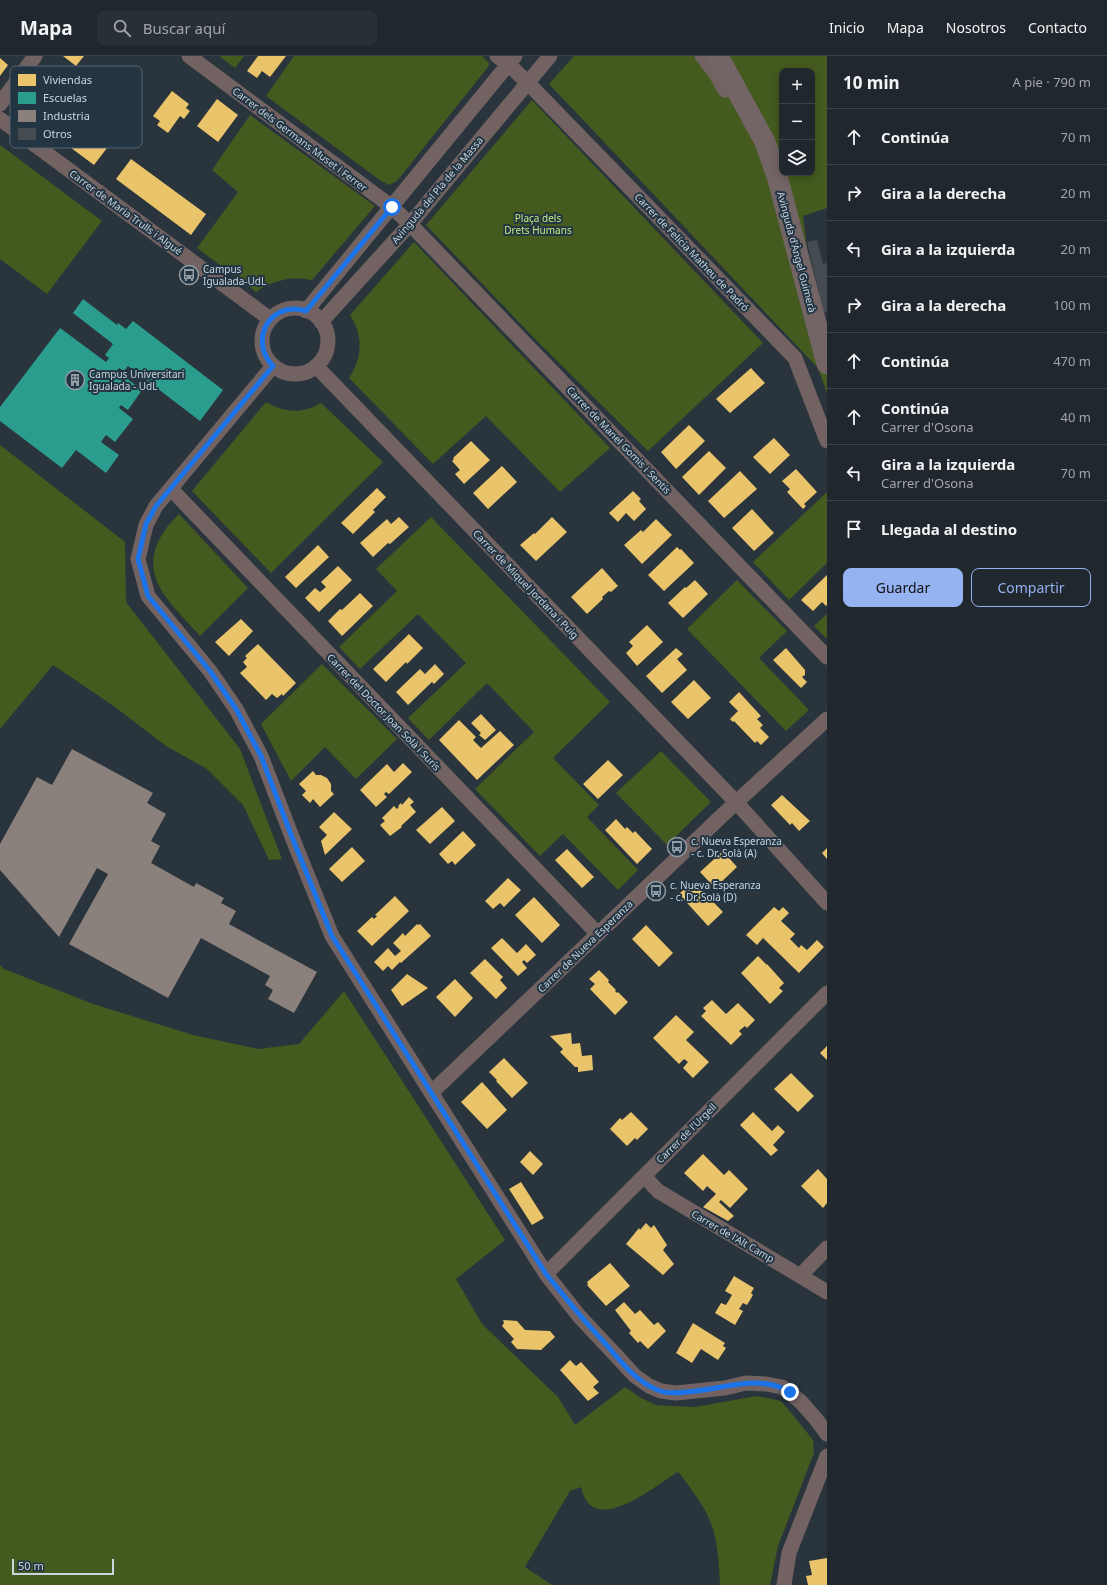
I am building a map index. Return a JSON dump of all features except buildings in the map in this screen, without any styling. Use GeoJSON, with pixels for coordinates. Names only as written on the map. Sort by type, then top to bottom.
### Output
{"type":"FeatureCollection","features":[{"type":"Feature","properties":{"kind":"street"},"geometry":{"type":"LineString","coordinates":[[28,66],[35,56]]}},
{"type":"Feature","properties":{"kind":"street","name":"Carrer dels Germans Muset i Ferrer"},"geometry":{"type":"LineString","coordinates":[[189,56],[392,207],[410,224]]}},
{"type":"Feature","properties":{"kind":"street","name":"Avinguda del Pla de la Massa"},"geometry":{"type":"LineString","coordinates":[[321,322],[410,224],[550,56]]}},
{"type":"Feature","properties":{"kind":"street"},"geometry":{"type":"LineString","coordinates":[[702,56],[716,74],[737,111],[764,142]]}},
{"type":"Feature","properties":{"kind":"street","name":"Avinguda d'Àngel Guimerà"},"geometry":{"type":"LineString","coordinates":[[718,56],[764,142],[777,176],[827,364]]}},
{"type":"Feature","properties":{"kind":"street"},"geometry":{"type":"LineString","coordinates":[[306,311],[392,207],[506,59]]}},
{"type":"Feature","properties":{"kind":"street","name":"Carrer de Felícia Matheu de Padró"},"geometry":{"type":"LineString","coordinates":[[506,59],[795,358],[827,441]]}},
{"type":"Feature","properties":{"kind":"street"},"geometry":{"type":"LineString","coordinates":[[0,104],[10,90]]}},
{"type":"Feature","properties":{"kind":"street","name":"Carrer de Maria Trulls i Algué"},"geometry":{"type":"LineString","coordinates":[[0,119],[10,126]]}},
{"type":"Feature","properties":{"kind":"street","name":"Carrer de Maria Trulls i Algué"},"geometry":{"type":"LineString","coordinates":[[39,148],[270,319]]}},
{"type":"Feature","properties":{"kind":"street","name":"Carrer de Manel Gomis i Sentís"},"geometry":{"type":"LineString","coordinates":[[410,224],[827,657]]}},
{"type":"Feature","properties":{"kind":"street"},"geometry":{"type":"LineString","coordinates":[[296,309],[306,311],[314,315],[321,322],[327,335],[327,345],[323,359],[316,366],[306,372],[295,374],[284,372],[273,366],[265,356],[262,343],[264,330],[270,319],[278,313],[296,309]]}},
{"type":"Feature","properties":{"kind":"street"},"geometry":{"type":"LineString","coordinates":[[273,366],[156,506],[146,524],[138,559],[148,596],[210,671],[236,709],[261,756],[332,936],[546,1274],[579,1316],[635,1376],[661,1391],[676,1393],[697,1392],[746,1383],[766,1384],[782,1387],[801,1402],[827,1434]]}},
{"type":"Feature","properties":{"kind":"street","name":"Carrer de Miquel Jordana i Puig"},"geometry":{"type":"LineString","coordinates":[[316,366],[736,802],[827,903]]}},
{"type":"Feature","properties":{"kind":"street","name":"Carrer del Doctor Joan Solà i Surís"},"geometry":{"type":"LineString","coordinates":[[170,489],[598,934]]}},
{"type":"Feature","properties":{"kind":"street","name":"Carrer de Nueva Esperanza"},"geometry":{"type":"LineString","coordinates":[[432,1092],[736,802],[827,719]]}},
{"type":"Feature","properties":{"kind":"street","name":"Carrer de l'Urgell"},"geometry":{"type":"LineString","coordinates":[[546,1274],[827,993]]}},
{"type":"Feature","properties":{"kind":"street","name":"Carrer de l'Alt Camp"},"geometry":{"type":"LineString","coordinates":[[644,1176],[658,1191],[827,1292]]}},
{"type":"Feature","properties":{"kind":"street"},"geometry":{"type":"LineString","coordinates":[[800,1276],[827,1248]]}},
{"type":"Feature","properties":{"kind":"street"},"geometry":{"type":"LineString","coordinates":[[784,1585],[789,1553],[827,1456]]}},
{"type":"Feature","properties":{"kind":"green space"},"geometry":{"type":"Polygon","coordinates":[[[219,56],[244,56],[235,68],[219,56]]]}},
{"type":"Feature","properties":{"kind":"green space"},"geometry":{"type":"Polygon","coordinates":[[[294,56],[482,56],[489,63],[488,67],[397,181],[389,185],[381,181],[266,96],[294,56]]]}},
{"type":"Feature","properties":{"kind":"green space"},"geometry":{"type":"Polygon","coordinates":[[[574,56],[827,56],[827,208],[803,216],[810,272],[827,340],[827,393],[818,368],[549,84],[574,56]]]}},
{"type":"Feature","properties":{"kind":"green space","name":"Plaça dels Drets Humans"},"geometry":{"type":"Polygon","coordinates":[[[532,100],[763,343],[648,451],[537,341],[426,225],[532,100]]]}},
{"type":"Feature","properties":{"kind":"green space"},"geometry":{"type":"Polygon","coordinates":[[[250,115],[375,206],[312,280],[297,278],[283,280],[269,284],[256,292],[197,248],[238,192],[212,170],[250,115]]]}},
{"type":"Feature","properties":{"kind":"green space"},"geometry":{"type":"Polygon","coordinates":[[[0,145],[102,221],[47,294],[0,259],[0,145]]]}},
{"type":"Feature","properties":{"kind":"green space"},"geometry":{"type":"Polygon","coordinates":[[[414,242],[610,448],[560,492],[486,416],[433,464],[349,378],[357,362],[360,346],[357,330],[350,315],[414,242]]]}},
{"type":"Feature","properties":{"kind":"green space"},"geometry":{"type":"Polygon","coordinates":[[[266,402],[273,406],[294,411],[314,407],[321,403],[383,462],[271,573],[192,491],[266,402]]]}},
{"type":"Feature","properties":{"kind":"green space"},"geometry":{"type":"Polygon","coordinates":[[[0,445],[125,542],[126,602],[240,749],[282,859],[269,860],[243,805],[207,769],[166,746],[115,707],[53,665],[0,729],[0,445]]]}},
{"type":"Feature","properties":{"kind":"green space"},"geometry":{"type":"Polygon","coordinates":[[[827,492],[827,563],[789,600],[753,562],[827,492]]]}},
{"type":"Feature","properties":{"kind":"green space"},"geometry":{"type":"Polygon","coordinates":[[[179,514],[248,588],[200,636],[169,601],[155,577],[153,563],[155,549],[165,530],[179,514]]]}},
{"type":"Feature","properties":{"kind":"green space"},"geometry":{"type":"Polygon","coordinates":[[[431,517],[610,702],[553,758],[599,805],[587,817],[638,870],[618,890],[563,834],[540,856],[475,789],[534,732],[487,683],[429,740],[408,718],[466,663],[418,614],[360,669],[339,647],[397,591],[376,569],[431,517]]]}},
{"type":"Feature","properties":{"kind":"green space"},"geometry":{"type":"Polygon","coordinates":[[[737,580],[787,631],[759,658],[809,710],[786,731],[687,629],[737,580]]]}},
{"type":"Feature","properties":{"kind":"green space"},"geometry":{"type":"Polygon","coordinates":[[[827,614],[827,639],[814,626],[827,614]]]}},
{"type":"Feature","properties":{"kind":"green space"},"geometry":{"type":"Polygon","coordinates":[[[322,664],[397,739],[356,779],[325,747],[291,781],[261,724],[322,664]]]}},
{"type":"Feature","properties":{"kind":"green space"},"geometry":{"type":"Polygon","coordinates":[[[661,751],[711,802],[667,845],[616,793],[661,751]]]}},
{"type":"Feature","properties":{"kind":"green space"},"geometry":{"type":"Polygon","coordinates":[[[0,965],[4,969],[93,1004],[193,1035],[258,1049],[299,1044],[344,991],[505,1240],[456,1279],[482,1324],[558,1397],[575,1425],[625,1387],[641,1398],[656,1405],[695,1407],[757,1396],[781,1401],[813,1440],[814,1453],[778,1546],[770,1585],[720,1585],[717,1547],[712,1525],[701,1504],[678,1472],[639,1497],[624,1505],[610,1509],[597,1509],[587,1502],[581,1487],[570,1491],[525,1567],[552,1585],[0,1585],[0,965]]]}},
{"type":"Feature","properties":{"kind":"place","name":"Campus Igualada-UdL"},"geometry":{"type":"Point","coordinates":[189,275]}},
{"type":"Feature","properties":{"kind":"place","name":"Campus Universitari Igualada - UdL"},"geometry":{"type":"Point","coordinates":[75,380]}},
{"type":"Feature","properties":{"kind":"place","name":"c. Nueva Esperanza - c. Dr. Solà (A)"},"geometry":{"type":"Point","coordinates":[677,847]}},
{"type":"Feature","properties":{"kind":"place","name":"c. Nueva Esperanza - c. Dr. Solà (D)"},"geometry":{"type":"Point","coordinates":[656,891]}},
{"type":"Feature","properties":{"kind":"route"},"geometry":{"type":"LineString","coordinates":[[392,207],[328,282],[306,311],[301,309],[282,311],[270,319],[266,324],[262,337],[263,350],[265,356],[273,366],[260,384],[156,506],[146,524],[138,559],[148,596],[210,671],[236,709],[261,756],[310,885],[332,936],[513,1219],[546,1274],[579,1316],[622,1364],[635,1376],[649,1386],[661,1391],[676,1393],[697,1392],[746,1383],[766,1384],[782,1387],[790,1392]]}}]}
